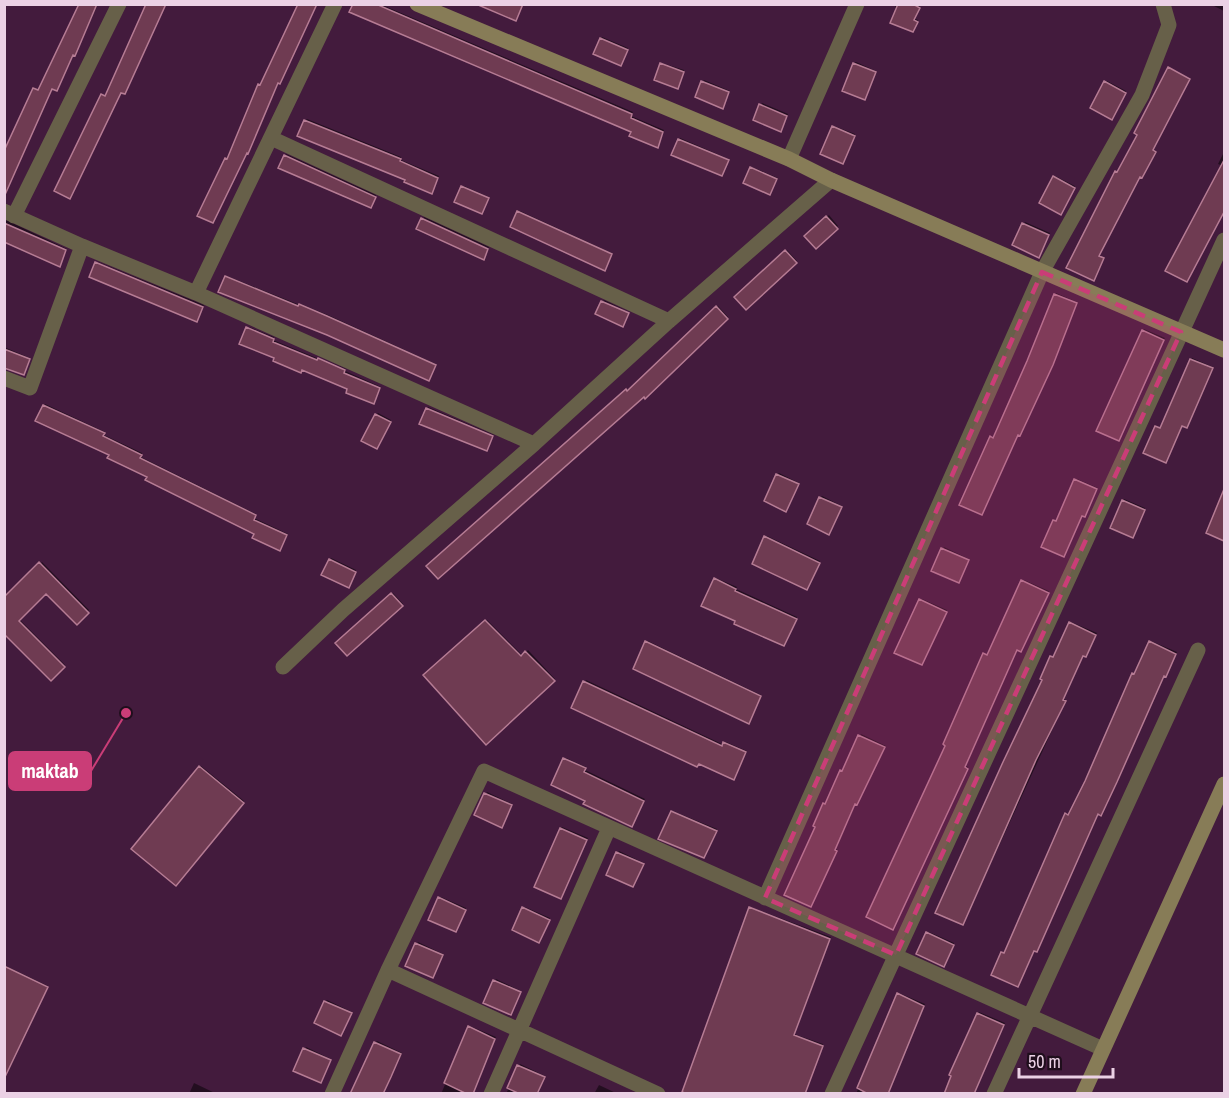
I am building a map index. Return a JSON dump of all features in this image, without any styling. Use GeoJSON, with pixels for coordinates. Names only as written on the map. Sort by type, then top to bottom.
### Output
{"type":"FeatureCollection","features":[{"type":"Feature","properties":{"kind":"street"},"geometry":{"type":"LineString","coordinates":[[119,4],[9,214],[196,293],[534,444]]}},
{"type":"Feature","properties":{"kind":"street"},"geometry":{"type":"LineString","coordinates":[[196,293],[335,4]]}},
{"type":"Feature","properties":{"kind":"street"},"geometry":{"type":"LineString","coordinates":[[417,4],[789,159],[831,180],[1224,350]]}},
{"type":"Feature","properties":{"kind":"street"},"geometry":{"type":"LineString","coordinates":[[789,159],[857,4]]}},
{"type":"Feature","properties":{"kind":"street"},"geometry":{"type":"LineString","coordinates":[[765,898],[1042,272],[1142,95],[1169,25],[1163,4]]}},
{"type":"Feature","properties":{"kind":"street"},"geometry":{"type":"LineString","coordinates":[[271,138],[669,321]]}},
{"type":"Feature","properties":{"kind":"street"},"geometry":{"type":"LineString","coordinates":[[283,667],[343,610],[831,180]]}},
{"type":"Feature","properties":{"kind":"street"},"geometry":{"type":"LineString","coordinates":[[832,1094],[1224,240]]}},
{"type":"Feature","properties":{"kind":"street"},"geometry":{"type":"LineString","coordinates":[[4,378],[30,388],[82,246]]}},
{"type":"Feature","properties":{"kind":"street"},"geometry":{"type":"LineString","coordinates":[[994,1094],[1198,650]]}},
{"type":"Feature","properties":{"kind":"street"},"geometry":{"type":"LineString","coordinates":[[332,1094],[388,970],[484,771],[1103,1049]]}},
{"type":"Feature","properties":{"kind":"street"},"geometry":{"type":"LineString","coordinates":[[1083,1094],[1224,784]]}},
{"type":"Feature","properties":{"kind":"street"},"geometry":{"type":"LineString","coordinates":[[491,1094],[609,828]]}},
{"type":"Feature","properties":{"kind":"street"},"geometry":{"type":"LineString","coordinates":[[388,970],[654,1093]]}},
{"type":"Feature","properties":{"kind":"highlighted area"},"geometry":{"type":"Polygon","coordinates":[[[1042,272],[1181,332],[896,955],[765,898],[1042,272]]]}},
{"type":"Feature","properties":{"kind":"building"},"geometry":{"type":"Polygon","coordinates":[[[79,4],[97,4],[57,91],[52,89],[4,197],[4,151],[33,88],[38,90],[79,4]]]}},
{"type":"Feature","properties":{"kind":"building"},"geometry":{"type":"Polygon","coordinates":[[[146,4],[166,4],[125,94],[121,93],[70,199],[54,191],[101,94],[105,96],[146,4]]]}},
{"type":"Feature","properties":{"kind":"building"},"geometry":{"type":"Polygon","coordinates":[[[298,4],[317,4],[280,84],[278,83],[248,154],[213,223],[197,216],[225,158],[227,159],[258,84],[260,85],[298,4]]]}},
{"type":"Feature","properties":{"kind":"building"},"geometry":{"type":"Polygon","coordinates":[[[353,4],[376,4],[632,114],[631,118],[663,132],[658,148],[629,136],[631,132],[349,12],[353,4]]]}},
{"type":"Feature","properties":{"kind":"building"},"geometry":{"type":"Polygon","coordinates":[[[476,4],[523,4],[516,21],[476,4]]]}},
{"type":"Feature","properties":{"kind":"building"},"geometry":{"type":"Polygon","coordinates":[[[898,4],[913,4],[920,8],[914,20],[918,22],[913,32],[890,23],[898,4]]]}},
{"type":"Feature","properties":{"kind":"building"},"geometry":{"type":"Polygon","coordinates":[[[600,38],[628,50],[621,66],[593,54],[600,38]]]}},
{"type":"Feature","properties":{"kind":"building"},"geometry":{"type":"Polygon","coordinates":[[[660,63],[684,72],[678,89],[654,80],[660,63]]]}},
{"type":"Feature","properties":{"kind":"building"},"geometry":{"type":"Polygon","coordinates":[[[853,63],[876,72],[865,100],[842,91],[853,63]]]}},
{"type":"Feature","properties":{"kind":"building"},"geometry":{"type":"Polygon","coordinates":[[[1168,67],[1190,79],[1153,150],[1156,152],[1142,178],[1140,177],[1099,256],[1104,258],[1094,281],[1066,268],[1115,171],[1117,172],[1137,135],[1134,133],[1168,67]]]}},
{"type":"Feature","properties":{"kind":"building"},"geometry":{"type":"Polygon","coordinates":[[[701,81],[729,92],[723,109],[695,97],[701,81]]]}},
{"type":"Feature","properties":{"kind":"building"},"geometry":{"type":"Polygon","coordinates":[[[1104,81],[1126,93],[1112,120],[1090,108],[1104,81]]]}},
{"type":"Feature","properties":{"kind":"building"},"geometry":{"type":"Polygon","coordinates":[[[759,104],[787,116],[781,132],[753,120],[759,104]]]}},
{"type":"Feature","properties":{"kind":"building"},"geometry":{"type":"Polygon","coordinates":[[[304,120],[401,159],[400,161],[438,178],[432,194],[404,182],[405,180],[297,136],[304,120]]]}},
{"type":"Feature","properties":{"kind":"building"},"geometry":{"type":"Polygon","coordinates":[[[832,126],[855,136],[843,164],[820,154],[832,126]]]}},
{"type":"Feature","properties":{"kind":"building"},"geometry":{"type":"Polygon","coordinates":[[[678,139],[729,160],[722,176],[671,155],[678,139]]]}},
{"type":"Feature","properties":{"kind":"building"},"geometry":{"type":"Polygon","coordinates":[[[284,155],[376,197],[371,208],[278,168],[284,155]]]}},
{"type":"Feature","properties":{"kind":"building"},"geometry":{"type":"Polygon","coordinates":[[[1224,160],[1224,212],[1187,282],[1165,271],[1224,160]]]}},
{"type":"Feature","properties":{"kind":"building"},"geometry":{"type":"Polygon","coordinates":[[[750,167],[777,179],[770,195],[743,183],[750,167]]]}},
{"type":"Feature","properties":{"kind":"building"},"geometry":{"type":"Polygon","coordinates":[[[1053,176],[1075,188],[1061,215],[1039,203],[1053,176]]]}},
{"type":"Feature","properties":{"kind":"building"},"geometry":{"type":"Polygon","coordinates":[[[461,186],[489,198],[482,214],[454,202],[461,186]]]}},
{"type":"Feature","properties":{"kind":"building"},"geometry":{"type":"Polygon","coordinates":[[[517,211],[612,254],[605,271],[510,227],[517,211]]]}},
{"type":"Feature","properties":{"kind":"building"},"geometry":{"type":"Polygon","coordinates":[[[826,216],[838,229],[816,249],[804,236],[826,216]]]}},
{"type":"Feature","properties":{"kind":"building"},"geometry":{"type":"Polygon","coordinates":[[[421,218],[488,249],[484,260],[416,229],[421,218]]]}},
{"type":"Feature","properties":{"kind":"building"},"geometry":{"type":"Polygon","coordinates":[[[4,223],[66,250],[60,267],[4,242],[4,223]]]}},
{"type":"Feature","properties":{"kind":"building"},"geometry":{"type":"Polygon","coordinates":[[[1022,223],[1049,235],[1039,258],[1012,245],[1022,223]]]}},
{"type":"Feature","properties":{"kind":"building"},"geometry":{"type":"Polygon","coordinates":[[[785,250],[797,263],[746,310],[734,297],[785,250]]]}},
{"type":"Feature","properties":{"kind":"building"},"geometry":{"type":"Polygon","coordinates":[[[95,262],[203,307],[197,322],[89,277],[95,262]]]}},
{"type":"Feature","properties":{"kind":"building"},"geometry":{"type":"Polygon","coordinates":[[[225,276],[298,306],[299,304],[436,365],[429,381],[327,335],[218,292],[225,276]]]}},
{"type":"Feature","properties":{"kind":"building"},"geometry":{"type":"Polygon","coordinates":[[[1054,294],[1077,303],[1053,365],[982,515],[959,505],[990,436],[993,438],[1054,294]]]}},
{"type":"Feature","properties":{"kind":"building"},"geometry":{"type":"Polygon","coordinates":[[[601,301],[629,313],[623,327],[595,314],[601,301]]]}},
{"type":"Feature","properties":{"kind":"building"},"geometry":{"type":"Polygon","coordinates":[[[716,306],[728,319],[645,399],[644,397],[438,579],[426,566],[626,389],[627,391],[716,306]]]}},
{"type":"Feature","properties":{"kind":"building"},"geometry":{"type":"Polygon","coordinates":[[[246,327],[274,339],[273,342],[317,360],[318,358],[345,370],[344,373],[380,388],[374,404],[346,393],[347,389],[302,370],[301,373],[273,361],[274,358],[239,344],[246,327]]]}},
{"type":"Feature","properties":{"kind":"building"},"geometry":{"type":"Polygon","coordinates":[[[1142,330],[1164,340],[1119,441],[1096,431],[1142,330]]]}},
{"type":"Feature","properties":{"kind":"building"},"geometry":{"type":"Polygon","coordinates":[[[4,349],[30,359],[24,375],[4,368],[4,349]]]}},
{"type":"Feature","properties":{"kind":"building"},"geometry":{"type":"Polygon","coordinates":[[[1190,359],[1213,368],[1187,428],[1182,426],[1166,463],[1143,453],[1155,426],[1160,428],[1190,359]]]}},
{"type":"Feature","properties":{"kind":"building"},"geometry":{"type":"Polygon","coordinates":[[[43,405],[105,433],[103,436],[142,455],[140,458],[256,515],[254,520],[287,535],[280,551],[252,538],[254,534],[145,480],[147,477],[107,458],[109,455],[35,421],[43,405]]]}},
{"type":"Feature","properties":{"kind":"building"},"geometry":{"type":"Polygon","coordinates":[[[426,408],[493,436],[487,451],[419,424],[426,408]]]}},
{"type":"Feature","properties":{"kind":"building"},"geometry":{"type":"Polygon","coordinates":[[[375,414],[391,422],[377,449],[361,441],[375,414]]]}},
{"type":"Feature","properties":{"kind":"building"},"geometry":{"type":"Polygon","coordinates":[[[776,474],[799,484],[786,512],[764,501],[776,474]]]}},
{"type":"Feature","properties":{"kind":"building"},"geometry":{"type":"Polygon","coordinates":[[[1074,479],[1097,489],[1064,557],[1041,547],[1053,520],[1056,521],[1074,479]]]}},
{"type":"Feature","properties":{"kind":"building"},"geometry":{"type":"Polygon","coordinates":[[[1224,489],[1224,541],[1206,533],[1224,489]]]}},
{"type":"Feature","properties":{"kind":"building"},"geometry":{"type":"Polygon","coordinates":[[[819,497],[842,507],[829,535],[807,524],[819,497]]]}},
{"type":"Feature","properties":{"kind":"building"},"geometry":{"type":"Polygon","coordinates":[[[1122,500],[1145,510],[1133,538],[1110,528],[1122,500]]]}},
{"type":"Feature","properties":{"kind":"building"},"geometry":{"type":"Polygon","coordinates":[[[764,536],[820,563],[807,590],[752,564],[764,536]]]}},
{"type":"Feature","properties":{"kind":"building"},"geometry":{"type":"Polygon","coordinates":[[[941,548],[969,560],[959,583],[931,571],[941,548]]]}},
{"type":"Feature","properties":{"kind":"building"},"geometry":{"type":"Polygon","coordinates":[[[329,559],[356,572],[349,588],[321,575],[329,559]]]}},
{"type":"Feature","properties":{"kind":"building"},"geometry":{"type":"Polygon","coordinates":[[[39,562],[89,613],[77,625],[46,594],[19,621],[65,667],[51,681],[4,634],[4,597],[39,562]]]}},
{"type":"Feature","properties":{"kind":"building"},"geometry":{"type":"Polygon","coordinates":[[[714,578],[736,589],[735,591],[797,619],[784,646],[734,624],[735,621],[701,606],[714,578]]]}},
{"type":"Feature","properties":{"kind":"building"},"geometry":{"type":"Polygon","coordinates":[[[1021,580],[1049,593],[1021,652],[1017,650],[965,767],[968,769],[893,930],[866,917],[945,746],[943,744],[983,653],[987,655],[1021,580]]]}},
{"type":"Feature","properties":{"kind":"building"},"geometry":{"type":"Polygon","coordinates":[[[391,593],[403,606],[347,656],[335,643],[391,593]]]}},
{"type":"Feature","properties":{"kind":"building"},"geometry":{"type":"Polygon","coordinates":[[[919,599],[947,612],[922,665],[894,653],[919,599]]]}},
{"type":"Feature","properties":{"kind":"building"},"geometry":{"type":"Polygon","coordinates":[[[485,620],[521,656],[525,651],[555,681],[486,745],[423,675],[485,620]]]}},
{"type":"Feature","properties":{"kind":"building"},"geometry":{"type":"Polygon","coordinates":[[[1069,622],[1096,635],[1086,657],[1083,656],[1063,700],[1066,701],[1036,760],[963,925],[935,913],[1042,680],[1040,679],[1050,656],[1053,657],[1069,622]]]}},
{"type":"Feature","properties":{"kind":"building"},"geometry":{"type":"Polygon","coordinates":[[[645,641],[761,696],[749,724],[633,669],[645,641]]]}},
{"type":"Feature","properties":{"kind":"building"},"geometry":{"type":"Polygon","coordinates":[[[1149,641],[1176,654],[1101,816],[1098,814],[1037,952],[1034,951],[1018,987],[991,975],[1001,952],[1004,953],[1065,813],[1068,815],[1085,781],[1132,673],[1134,674],[1149,641]]]}},
{"type":"Feature","properties":{"kind":"building"},"geometry":{"type":"Polygon","coordinates":[[[583,681],[722,746],[723,742],[746,752],[734,780],[699,764],[697,767],[571,708],[583,681]]]}},
{"type":"Feature","properties":{"kind":"building"},"geometry":{"type":"Polygon","coordinates":[[[858,735],[885,747],[857,805],[855,804],[835,850],[837,851],[811,907],[784,895],[815,827],[813,826],[823,803],[825,804],[840,770],[842,771],[858,735]]]}},
{"type":"Feature","properties":{"kind":"building"},"geometry":{"type":"Polygon","coordinates":[[[563,758],[586,768],[584,772],[644,801],[632,827],[583,804],[585,801],[551,785],[563,758]]]}},
{"type":"Feature","properties":{"kind":"building"},"geometry":{"type":"Polygon","coordinates":[[[199,766],[244,803],[176,886],[131,849],[199,766]]]}},
{"type":"Feature","properties":{"kind":"building"},"geometry":{"type":"Polygon","coordinates":[[[484,793],[512,805],[502,828],[474,815],[484,793]]]}},
{"type":"Feature","properties":{"kind":"building"},"geometry":{"type":"Polygon","coordinates":[[[671,811],[717,831],[704,858],[658,839],[671,811]]]}},
{"type":"Feature","properties":{"kind":"building"},"geometry":{"type":"Polygon","coordinates":[[[560,828],[587,840],[561,899],[534,887],[560,828]]]}},
{"type":"Feature","properties":{"kind":"building"},"geometry":{"type":"Polygon","coordinates":[[[616,852],[644,864],[633,887],[606,875],[616,852]]]}},
{"type":"Feature","properties":{"kind":"building"},"geometry":{"type":"Polygon","coordinates":[[[438,897],[466,910],[456,932],[428,920],[438,897]]]}},
{"type":"Feature","properties":{"kind":"building"},"geometry":{"type":"Polygon","coordinates":[[[522,907],[550,920],[539,943],[512,930],[522,907]]]}},
{"type":"Feature","properties":{"kind":"building"},"geometry":{"type":"Polygon","coordinates":[[[749,907],[830,939],[794,1035],[823,1046],[805,1094],[688,1094],[682,1092],[749,907]]]}},
{"type":"Feature","properties":{"kind":"building"},"geometry":{"type":"Polygon","coordinates":[[[926,932],[954,945],[944,967],[916,954],[926,932]]]}},
{"type":"Feature","properties":{"kind":"building"},"geometry":{"type":"Polygon","coordinates":[[[415,943],[443,955],[433,978],[405,966],[415,943]]]}},
{"type":"Feature","properties":{"kind":"building"},"geometry":{"type":"Polygon","coordinates":[[[4,966],[48,987],[4,1079],[4,966]]]}},
{"type":"Feature","properties":{"kind":"building"},"geometry":{"type":"Polygon","coordinates":[[[493,980],[521,992],[511,1015],[483,1003],[493,980]]]}},
{"type":"Feature","properties":{"kind":"building"},"geometry":{"type":"Polygon","coordinates":[[[897,993],[924,1006],[888,1094],[868,1094],[857,1088],[897,993]]]}},
{"type":"Feature","properties":{"kind":"building"},"geometry":{"type":"Polygon","coordinates":[[[324,1001],[352,1013],[341,1036],[314,1023],[324,1001]]]}},
{"type":"Feature","properties":{"kind":"building"},"geometry":{"type":"Polygon","coordinates":[[[977,1013],[1004,1025],[974,1094],[944,1094],[951,1076],[949,1075],[977,1013]]]}},
{"type":"Feature","properties":{"kind":"building"},"geometry":{"type":"Polygon","coordinates":[[[468,1026],[495,1039],[473,1094],[467,1094],[444,1083],[468,1026]]]}},
{"type":"Feature","properties":{"kind":"building"},"geometry":{"type":"Polygon","coordinates":[[[374,1042],[401,1054],[391,1077],[383,1094],[350,1094],[374,1042]]]}},
{"type":"Feature","properties":{"kind":"building"},"geometry":{"type":"Polygon","coordinates":[[[303,1048],[331,1060],[321,1083],[293,1071],[303,1048]]]}},
{"type":"Feature","properties":{"kind":"building"},"geometry":{"type":"Polygon","coordinates":[[[517,1065],[545,1077],[537,1094],[520,1094],[507,1088],[517,1065]]]}},
{"type":"Feature","properties":{"kind":"place","name":"maktab"},"geometry":{"type":"Point","coordinates":[126,713]}}]}
